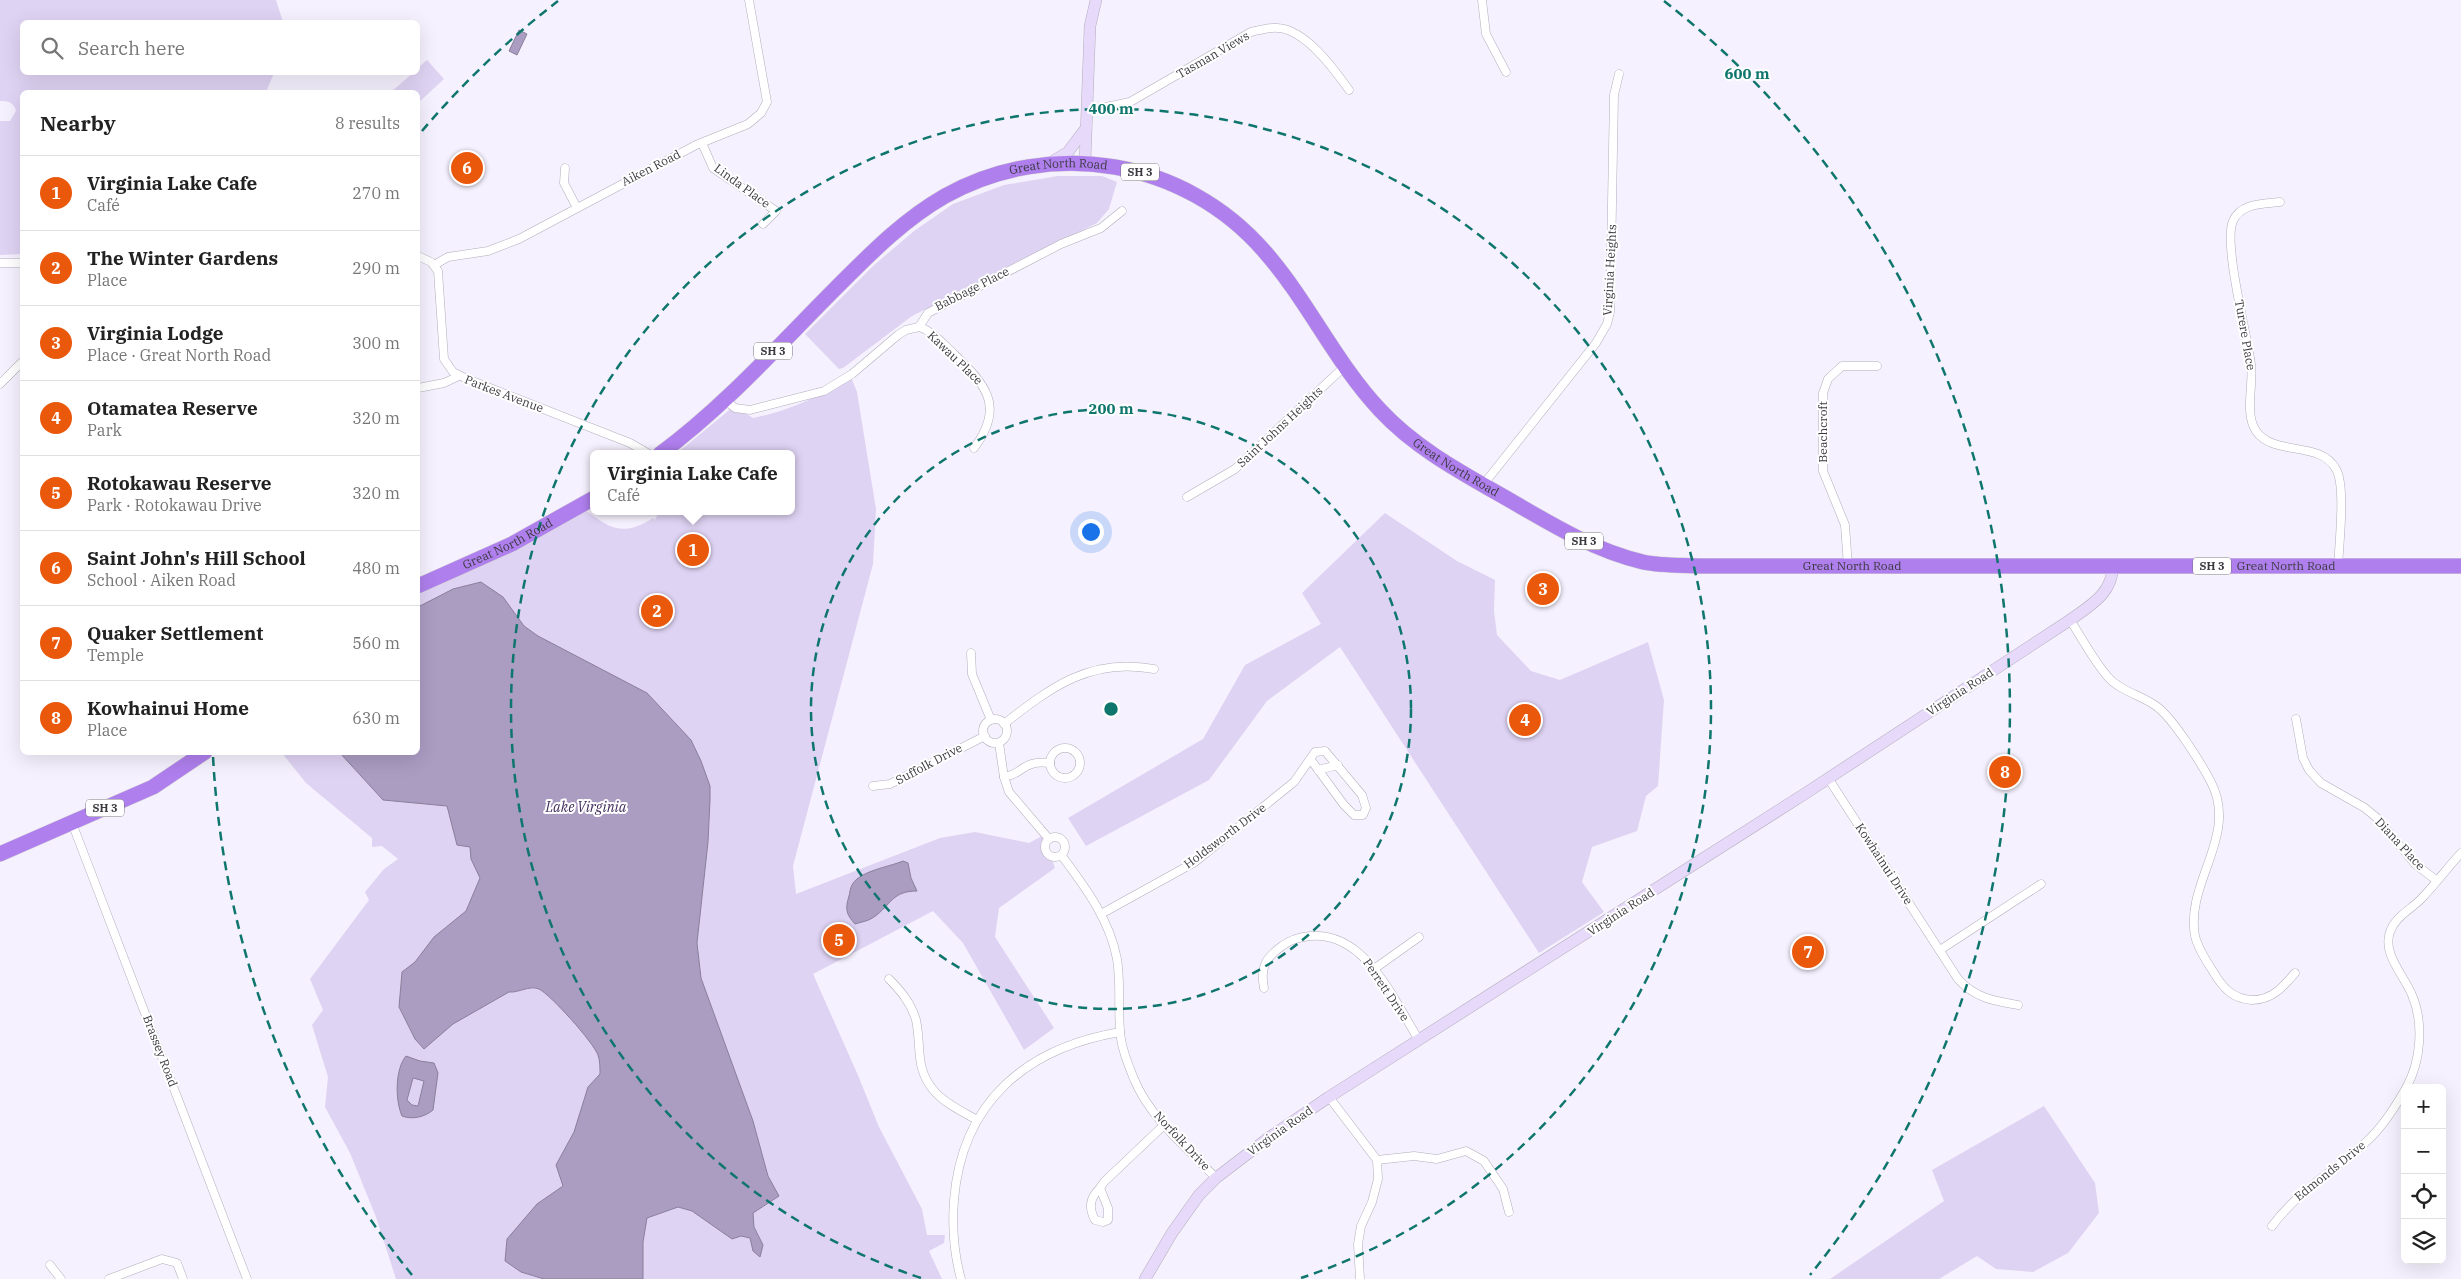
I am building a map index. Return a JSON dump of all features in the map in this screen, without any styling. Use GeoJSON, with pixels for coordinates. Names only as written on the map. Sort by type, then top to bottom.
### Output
{"type":"FeatureCollection","features":[{"type":"Feature","properties":{"kind":"highway","name":"Great North Road"},"geometry":{"type":"LineString","coordinates":[[665,450],[684,436],[724,399],[880,244],[923,210],[976,182],[1005,171],[1050,163],[1085,162],[1136,171],[1164,181],[1230,218],[1264,250],[1281,272],[1344,368],[1380,411],[1400,429],[1441,460],[1588,543],[1645,562],[1702,566],[2461,566]]}},
{"type":"Feature","properties":{"kind":"highway","name":"Great North Road"},"geometry":{"type":"LineString","coordinates":[[420,585],[512,544],[590,500]]}},
{"type":"Feature","properties":{"kind":"highway","name":"SH 3"},"geometry":{"type":"LineString","coordinates":[[0,854],[166,780],[201,755]]}},
{"type":"Feature","properties":{"kind":"street","name":"Aiken Road"},"geometry":{"type":"LineString","coordinates":[[434,265],[454,254],[488,251],[503,245],[702,143],[748,124],[762,113],[767,102],[749,0]]}},
{"type":"Feature","properties":{"kind":"street"},"geometry":{"type":"LineString","coordinates":[[1085,162],[1090,26],[1096,0]]}},
{"type":"Feature","properties":{"kind":"street"},"geometry":{"type":"LineString","coordinates":[[1482,0],[1486,34],[1506,72]]}},
{"type":"Feature","properties":{"kind":"street","name":"Tasman Views"},"geometry":{"type":"LineString","coordinates":[[1088,108],[1106,108],[1130,102],[1251,32],[1266,28],[1289,30],[1301,37],[1334,68],[1349,90]]}},
{"type":"Feature","properties":{"kind":"street","name":"Virginia Heights"},"geometry":{"type":"LineString","coordinates":[[1483,485],[1596,343],[1607,324],[1610,312],[1614,95],[1620,74]]}},
{"type":"Feature","properties":{"kind":"street"},"geometry":{"type":"LineString","coordinates":[[1050,163],[1068,152],[1086,128]]}},
{"type":"Feature","properties":{"kind":"street","name":"Linda Place"},"geometry":{"type":"LineString","coordinates":[[702,143],[713,168],[776,210],[763,224]]}},
{"type":"Feature","properties":{"kind":"street"},"geometry":{"type":"LineString","coordinates":[[565,168],[564,182],[576,206]]}},
{"type":"Feature","properties":{"kind":"street","name":"Turere Place"},"geometry":{"type":"LineString","coordinates":[[2280,202],[2245,208],[2237,216],[2231,228],[2233,257],[2251,364],[2250,417],[2256,431],[2266,440],[2319,454],[2330,460],[2337,470],[2340,497],[2338,567]]}},
{"type":"Feature","properties":{"kind":"street","name":"Babbage Place"},"geometry":{"type":"LineString","coordinates":[[724,399],[735,408],[750,410],[824,391],[852,374],[898,335],[906,330],[919,327],[928,312],[1061,244],[1101,228],[1122,212]]}},
{"type":"Feature","properties":{"kind":"street"},"geometry":{"type":"LineString","coordinates":[[420,257],[434,265]]}},
{"type":"Feature","properties":{"kind":"street"},"geometry":{"type":"LineString","coordinates":[[0,263],[20,263]]}},
{"type":"Feature","properties":{"kind":"street","name":"Parkes Avenue"},"geometry":{"type":"LineString","coordinates":[[434,265],[440,280],[444,358],[447,366],[459,376],[609,434],[641,450]]}},
{"type":"Feature","properties":{"kind":"street","name":"Kawau Place"},"geometry":{"type":"LineString","coordinates":[[919,327],[931,333],[986,388],[990,400],[990,418],[982,438],[974,448]]}},
{"type":"Feature","properties":{"kind":"street"},"geometry":{"type":"LineString","coordinates":[[0,384],[20,364]]}},
{"type":"Feature","properties":{"kind":"street","name":"Beachcroft"},"geometry":{"type":"LineString","coordinates":[[1848,566],[1845,525],[1823,471],[1823,394],[1828,379],[1842,366],[1877,366]]}},
{"type":"Feature","properties":{"kind":"street","name":"Saint Johns Heights"},"geometry":{"type":"LineString","coordinates":[[1187,497],[1235,469],[1344,368]]}},
{"type":"Feature","properties":{"kind":"street"},"geometry":{"type":"LineString","coordinates":[[420,388],[444,383],[459,376]]}},
{"type":"Feature","properties":{"kind":"street","name":"Virginia Road"},"geometry":{"type":"LineString","coordinates":[[1145,1279],[1185,1213],[1216,1178],[1267,1139],[1329,1097],[1828,778],[2070,620],[2098,600],[2108,588],[2113,566]]}},
{"type":"Feature","properties":{"kind":"street"},"geometry":{"type":"LineString","coordinates":[[2070,620],[2108,677],[2158,707],[2169,718],[2211,782],[2218,798],[2221,814],[2218,832],[2195,905],[2193,922],[2195,938],[2220,984],[2228,993],[2239,998],[2252,1000],[2268,998],[2282,989],[2294,973]]}},
{"type":"Feature","properties":{"kind":"street"},"geometry":{"type":"LineString","coordinates":[[971,653],[972,674],[991,720]]}},
{"type":"Feature","properties":{"kind":"street"},"geometry":{"type":"LineString","coordinates":[[1004,724],[1030,703],[1076,675],[1126,665],[1154,669]]}},
{"type":"Feature","properties":{"kind":"street","name":"Diana Place"},"geometry":{"type":"LineString","coordinates":[[2296,719],[2303,758],[2309,770],[2321,783],[2365,808],[2377,818],[2415,864],[2436,880]]}},
{"type":"Feature","properties":{"kind":"street"},"geometry":{"type":"LineString","coordinates":[[991,720],[997,720],[1004,724],[1007,730],[1006,736],[999,742],[992,743],[984,736],[984,727],[991,720]]}},
{"type":"Feature","properties":{"kind":"street","name":"Suffolk Drive"},"geometry":{"type":"LineString","coordinates":[[873,786],[890,784],[984,736]]}},
{"type":"Feature","properties":{"kind":"street","name":"Norfolk Drive"},"geometry":{"type":"LineString","coordinates":[[999,742],[1004,777],[1014,799],[1049,839]]}},
{"type":"Feature","properties":{"kind":"street"},"geometry":{"type":"LineString","coordinates":[[1063,748],[1075,751],[1080,762],[1075,775],[1066,778],[1056,775],[1050,762],[1053,754],[1063,748]]}},
{"type":"Feature","properties":{"kind":"street"},"geometry":{"type":"LineString","coordinates":[[1325,751],[1362,795],[1366,808],[1363,815],[1354,815],[1344,805],[1311,760],[1315,752],[1325,751]]}},
{"type":"Feature","properties":{"kind":"street","name":"Holdsworth Drive"},"geometry":{"type":"LineString","coordinates":[[1101,914],[1195,862],[1294,782],[1311,760]]}},
{"type":"Feature","properties":{"kind":"street"},"geometry":{"type":"LineString","coordinates":[[1004,777],[1011,776],[1028,764],[1050,762]]}},
{"type":"Feature","properties":{"kind":"street"},"geometry":{"type":"LineString","coordinates":[[1318,770],[1338,766]]}},
{"type":"Feature","properties":{"kind":"street","name":"Kowhainui Drive"},"geometry":{"type":"LineString","coordinates":[[1828,778],[1958,979],[1975,994],[1988,1000],[2018,1005]]}},
{"type":"Feature","properties":{"kind":"street","name":"Brassey Road"},"geometry":{"type":"LineString","coordinates":[[72,823],[248,1279]]}},
{"type":"Feature","properties":{"kind":"street","name":"Norfolk Drive"},"geometry":{"type":"LineString","coordinates":[[1056,837],[1063,840],[1066,846],[1062,856],[1055,858],[1048,855],[1045,845],[1049,839],[1056,837]]}},
{"type":"Feature","properties":{"kind":"street","name":"Edmonds Drive"},"geometry":{"type":"LineString","coordinates":[[2408,1084],[2415,1064],[2419,1044],[2417,1009],[2389,952],[2388,940],[2395,922],[2421,899],[2461,853]]}},
{"type":"Feature","properties":{"kind":"street","name":"Norfolk Drive"},"geometry":{"type":"LineString","coordinates":[[1062,856],[1101,914],[1117,957],[1120,985],[1120,1032],[1134,1080],[1146,1101],[1164,1125],[1216,1178]]}},
{"type":"Feature","properties":{"kind":"street"},"geometry":{"type":"LineString","coordinates":[[1940,950],[2041,884]]}},
{"type":"Feature","properties":{"kind":"street","name":"Perrett Drive"},"geometry":{"type":"LineString","coordinates":[[1264,988],[1261,973],[1266,960],[1288,941],[1304,936],[1320,935],[1342,941],[1362,954],[1419,1040]]}},
{"type":"Feature","properties":{"kind":"street"},"geometry":{"type":"LineString","coordinates":[[1374,970],[1419,937]]}},
{"type":"Feature","properties":{"kind":"street"},"geometry":{"type":"LineString","coordinates":[[889,978],[910,1005],[916,1020],[922,1071],[928,1084],[949,1103],[977,1120]]}},
{"type":"Feature","properties":{"kind":"street"},"geometry":{"type":"LineString","coordinates":[[962,1279],[954,1239],[955,1190],[960,1163],[968,1137],[988,1102],[1002,1088],[1038,1060],[1071,1044],[1120,1032]]}},
{"type":"Feature","properties":{"kind":"street","name":"Edmonds Drive"},"geometry":{"type":"LineString","coordinates":[[2272,1226],[2298,1196],[2368,1141],[2401,1096]]}},
{"type":"Feature","properties":{"kind":"street"},"geometry":{"type":"LineString","coordinates":[[1329,1097],[1377,1160],[1378,1179],[1372,1202],[1361,1226],[1358,1244],[1360,1279]]}},
{"type":"Feature","properties":{"kind":"street"},"geometry":{"type":"LineString","coordinates":[[1100,1188],[1164,1125]]}},
{"type":"Feature","properties":{"kind":"street"},"geometry":{"type":"LineString","coordinates":[[1377,1160],[1414,1156],[1438,1159],[1466,1151],[1484,1161],[1503,1189],[1509,1212]]}},
{"type":"Feature","properties":{"kind":"street"},"geometry":{"type":"LineString","coordinates":[[109,1279],[162,1259],[177,1263],[183,1279]]}},
{"type":"Feature","properties":{"kind":"street"},"geometry":{"type":"LineString","coordinates":[[50,1265],[62,1279]]}},
{"type":"Feature","properties":{"kind":"shaded area"},"geometry":{"type":"Polygon","coordinates":[[[0,0],[276,0],[282,20],[20,20],[20,75],[273,75],[267,90],[20,90],[20,254],[0,255],[0,121],[10,121],[16,111],[10,103],[0,101],[0,0]]]}},
{"type":"Feature","properties":{"kind":"shaded area"},"geometry":{"type":"Polygon","coordinates":[[[427,60],[444,79],[420,101],[420,90],[393,90],[411,75],[420,75],[420,66],[427,60]]]}},
{"type":"Feature","properties":{"kind":"shaded area"},"geometry":{"type":"Polygon","coordinates":[[[1058,176],[1102,176],[1117,182],[1109,209],[1097,223],[912,316],[843,368],[839,369],[805,334],[873,266],[914,231],[953,204],[1004,185],[1058,176]]]}},
{"type":"Feature","properties":{"kind":"shaded area"},"geometry":{"type":"Polygon","coordinates":[[[851,377],[857,392],[876,509],[873,564],[793,866],[796,894],[940,838],[975,832],[1029,843],[1044,835],[1055,868],[999,908],[995,937],[1054,1028],[1024,1050],[963,943],[933,911],[813,974],[879,1127],[922,1209],[927,1235],[945,1235],[944,1243],[929,1251],[942,1279],[396,1279],[376,1217],[350,1153],[325,1107],[328,1077],[312,1025],[323,1010],[310,979],[369,900],[365,892],[384,869],[398,859],[382,846],[372,847],[372,838],[306,783],[284,755],[420,755],[420,594],[585,510],[590,515],[610,526],[625,529],[643,524],[653,518],[655,520],[657,515],[795,515],[795,450],[681,450],[734,406],[753,418],[780,411],[827,391],[851,377]]]}},
{"type":"Feature","properties":{"kind":"shaded area"},"geometry":{"type":"Polygon","coordinates":[[[1385,513],[1457,561],[1495,580],[1494,611],[1497,635],[1531,671],[1560,680],[1648,642],[1664,700],[1658,786],[1646,796],[1637,831],[1592,847],[1582,882],[1604,912],[1539,953],[1340,647],[1267,701],[1209,780],[1086,846],[1068,818],[1203,739],[1245,665],[1321,624],[1302,593],[1385,513]]]}},
{"type":"Feature","properties":{"kind":"shaded area"},"geometry":{"type":"Polygon","coordinates":[[[2044,1106],[2095,1183],[2099,1213],[2068,1253],[2033,1272],[1996,1269],[1977,1256],[1939,1279],[1830,1279],[1944,1201],[1932,1170],[2044,1106]]]}},
{"type":"Feature","properties":{"kind":"water"},"geometry":{"type":"Polygon","coordinates":[[[519,30],[527,34],[517,55],[509,51],[519,30]]]}},
{"type":"Feature","properties":{"kind":"water","name":"Lake Virginia"},"geometry":{"type":"Polygon","coordinates":[[[481,582],[503,597],[524,626],[538,636],[647,693],[691,740],[701,761],[710,786],[710,800],[708,842],[697,943],[701,978],[753,1121],[768,1176],[779,1196],[753,1213],[754,1227],[763,1245],[760,1257],[753,1251],[750,1238],[741,1236],[732,1239],[692,1211],[678,1207],[647,1218],[643,1242],[643,1279],[544,1279],[521,1272],[505,1261],[507,1239],[537,1204],[563,1186],[556,1165],[574,1132],[588,1087],[600,1074],[598,1055],[562,1009],[545,993],[535,988],[509,992],[453,1024],[424,1049],[415,1039],[399,1007],[402,972],[415,962],[434,937],[466,911],[480,878],[471,859],[470,847],[457,845],[447,806],[383,800],[342,755],[420,755],[420,606],[453,589],[481,582]]]}},
{"type":"Feature","properties":{"kind":"water"},"geometry":{"type":"Polygon","coordinates":[[[903,861],[908,863],[911,878],[917,891],[902,893],[872,918],[855,924],[848,914],[847,908],[852,885],[861,876],[903,861]]]}},
{"type":"Feature","properties":{"kind":"water"},"geometry":{"type":"Polygon","coordinates":[[[406,1056],[434,1063],[438,1073],[433,1110],[418,1117],[402,1116],[398,1102],[397,1085],[402,1062],[406,1056]],[[413,1078],[407,1100],[412,1105],[418,1106],[424,1081],[413,1078]]]}},
{"type":"Feature","properties":{"kind":"place","name":"Saint John's Hill School"},"geometry":{"type":"Point","coordinates":[467,168]}},
{"type":"Feature","properties":{"kind":"place","name":"Virginia Lake Cafe"},"geometry":{"type":"Point","coordinates":[693,550]}},
{"type":"Feature","properties":{"kind":"place","name":"Virginia Lodge"},"geometry":{"type":"Point","coordinates":[1543,589]}},
{"type":"Feature","properties":{"kind":"place","name":"The Winter Gardens"},"geometry":{"type":"Point","coordinates":[657,611]}},
{"type":"Feature","properties":{"kind":"place","name":"Otamatea Reserve"},"geometry":{"type":"Point","coordinates":[1525,720]}},
{"type":"Feature","properties":{"kind":"place","name":"Kowhainui Home"},"geometry":{"type":"Point","coordinates":[2005,772]}},
{"type":"Feature","properties":{"kind":"place","name":"Rotokawau Reserve"},"geometry":{"type":"Point","coordinates":[839,940]}},
{"type":"Feature","properties":{"kind":"place","name":"Quaker Settlement"},"geometry":{"type":"Point","coordinates":[1808,952]}}]}
